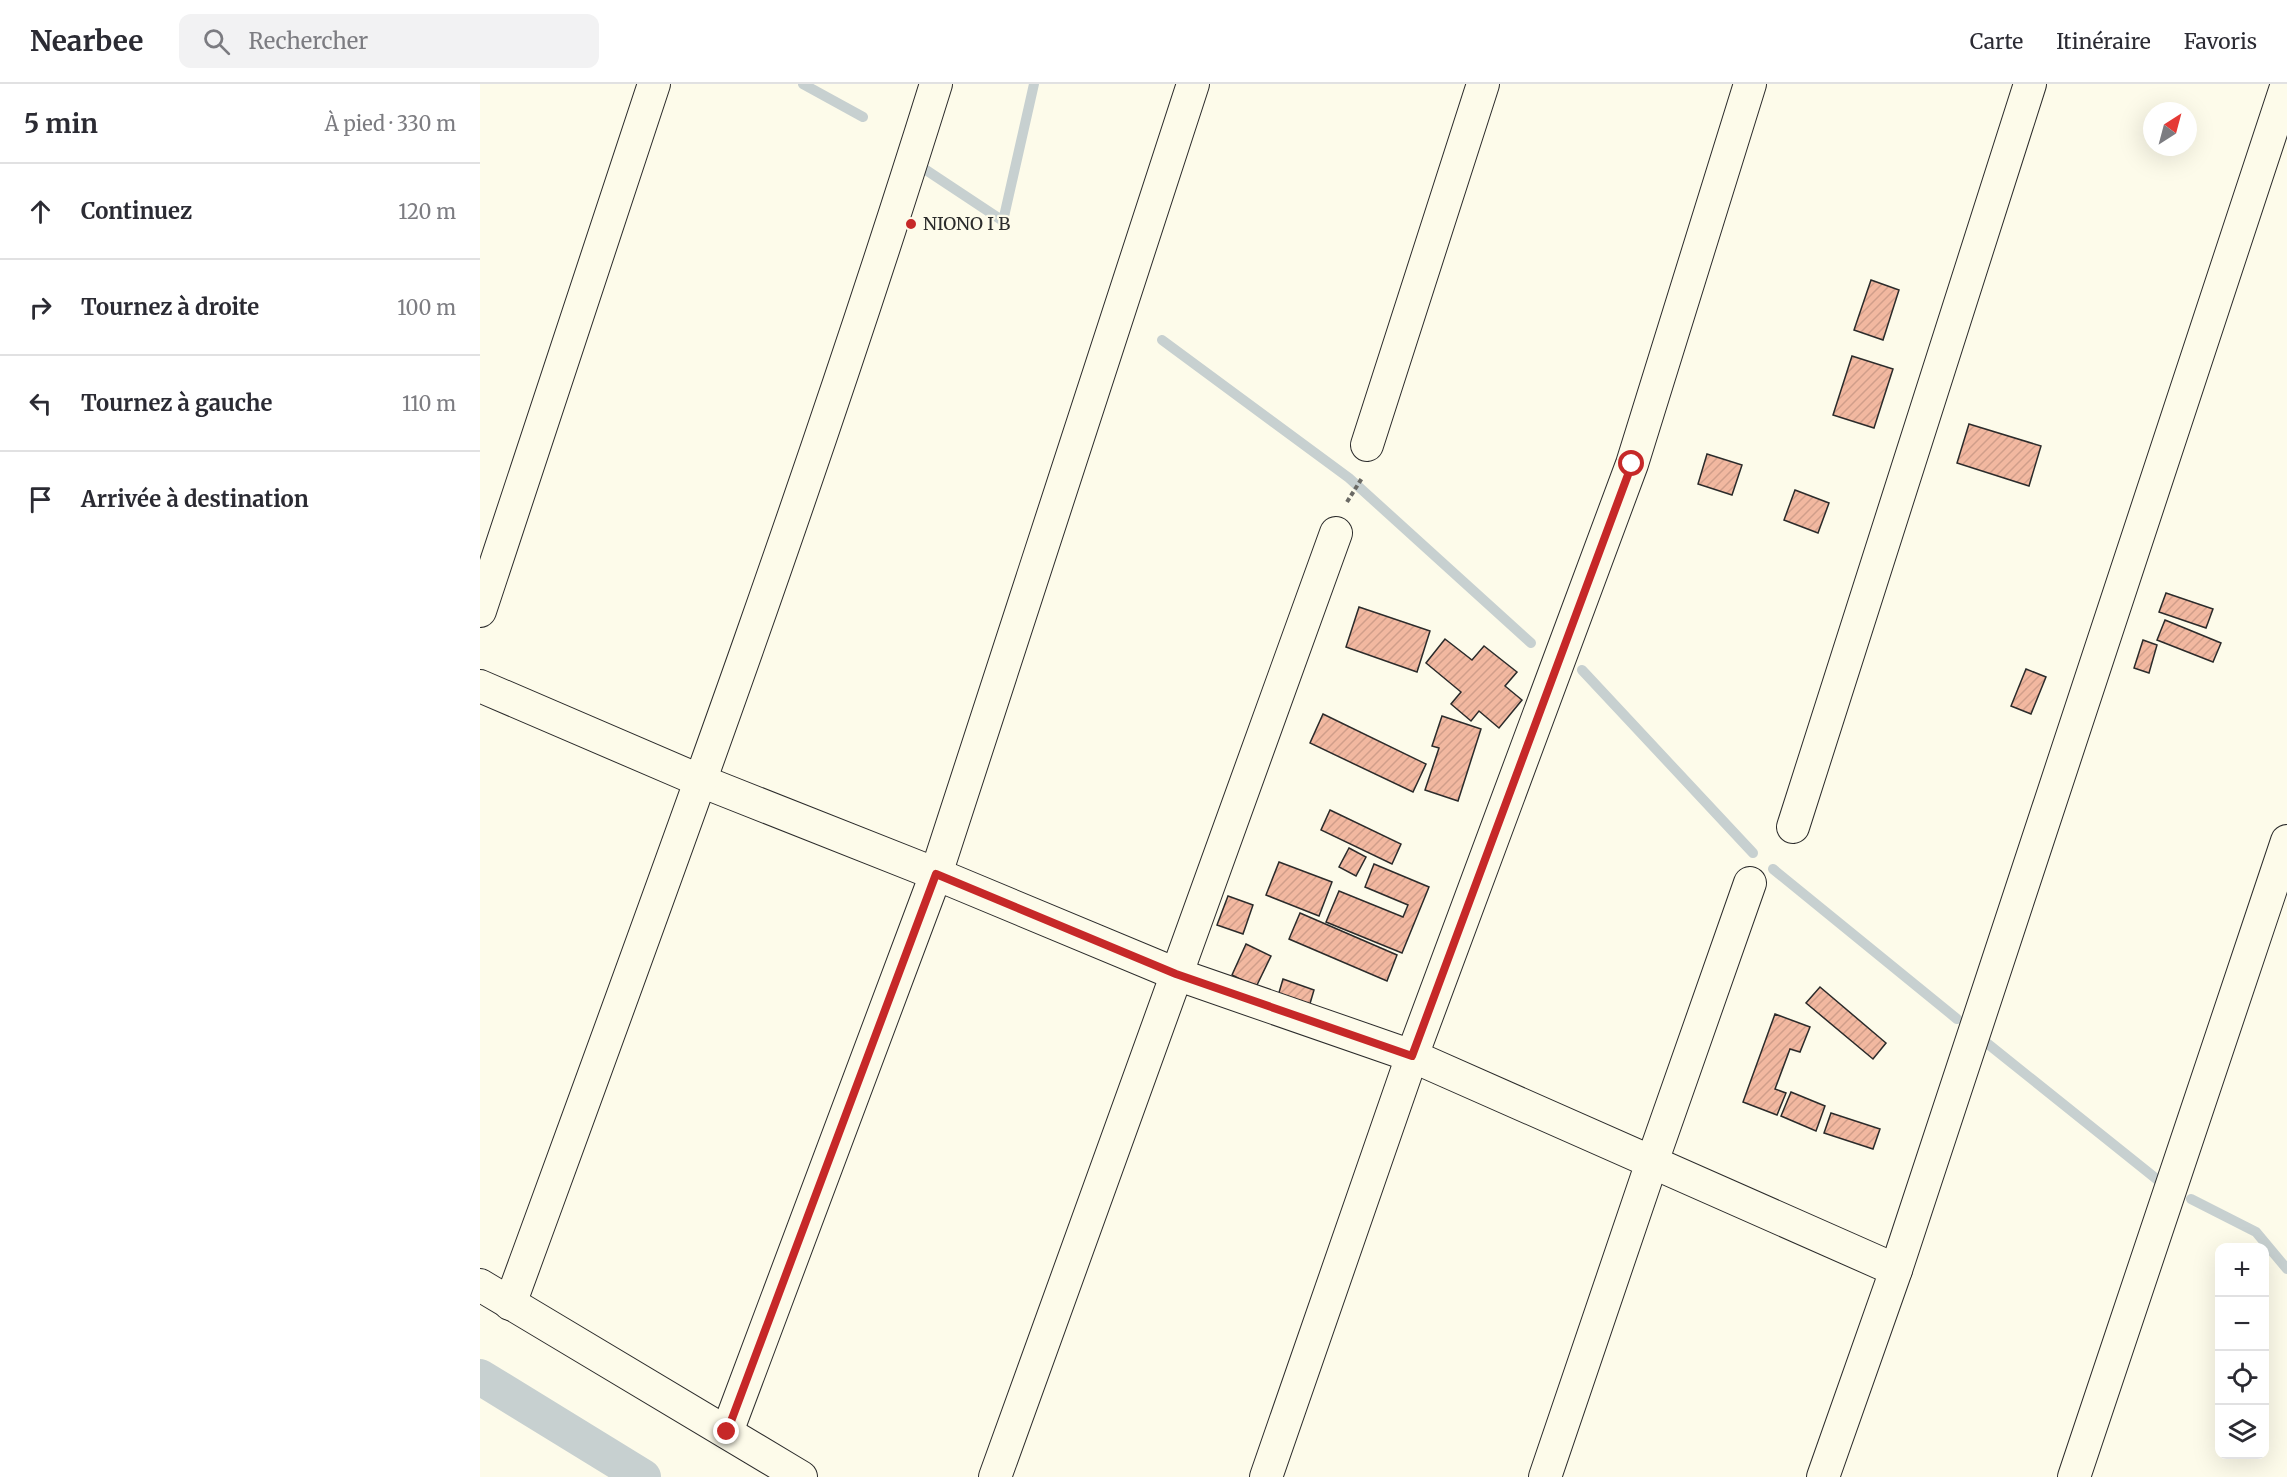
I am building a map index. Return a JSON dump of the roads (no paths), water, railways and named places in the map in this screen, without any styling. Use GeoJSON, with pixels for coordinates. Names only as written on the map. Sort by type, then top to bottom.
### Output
{"type":"FeatureCollection","features":[{"type":"Feature","properties":{"kind":"street"},"geometry":{"type":"LineString","coordinates":[[480,611],[654,84]]}},
{"type":"Feature","properties":{"kind":"street"},"geometry":{"type":"LineString","coordinates":[[510,1304],[701,781],[881,261],[936,84]]}},
{"type":"Feature","properties":{"kind":"street"},"geometry":{"type":"LineString","coordinates":[[727,1432],[936,874],[1193,84]]}},
{"type":"Feature","properties":{"kind":"street"},"geometry":{"type":"LineString","coordinates":[[1367,445],[1483,84]]}},
{"type":"Feature","properties":{"kind":"street"},"geometry":{"type":"LineString","coordinates":[[1266,1477],[1412,1056],[1632,464],[1750,84]]}},
{"type":"Feature","properties":{"kind":"street"},"geometry":{"type":"LineString","coordinates":[[1792,827],[2030,84]]}},
{"type":"Feature","properties":{"kind":"street"},"geometry":{"type":"LineString","coordinates":[[1823,1477],[1896,1270],[2287,84]]}},
{"type":"Feature","properties":{"kind":"street"},"geometry":{"type":"LineString","coordinates":[[995,1477],[1336,533]]}},
{"type":"Feature","properties":{"kind":"street"},"geometry":{"type":"LineString","coordinates":[[480,686],[701,781],[936,874],[1176,974],[1412,1056],[1896,1270]]}},
{"type":"Feature","properties":{"kind":"street"},"geometry":{"type":"LineString","coordinates":[[2074,1477],[2287,841]]}},
{"type":"Feature","properties":{"kind":"street"},"geometry":{"type":"LineString","coordinates":[[1545,1477],[1750,883]]}},
{"type":"Feature","properties":{"kind":"street"},"geometry":{"type":"LineString","coordinates":[[480,1285],[801,1477]]}},
{"type":"Feature","properties":{"kind":"waterway"},"geometry":{"type":"LineString","coordinates":[[803,84],[863,117]]}},
{"type":"Feature","properties":{"kind":"waterway"},"geometry":{"type":"LineString","coordinates":[[926,170],[1003,221],[1034,84]]}},
{"type":"Feature","properties":{"kind":"waterway"},"geometry":{"type":"LineString","coordinates":[[1162,340],[1349,478],[1531,643]]}},
{"type":"Feature","properties":{"kind":"waterway"},"geometry":{"type":"LineString","coordinates":[[1582,670],[1753,853]]}},
{"type":"Feature","properties":{"kind":"waterway"},"geometry":{"type":"LineString","coordinates":[[1773,869],[1957,1019]]}},
{"type":"Feature","properties":{"kind":"waterway"},"geometry":{"type":"LineString","coordinates":[[1983,1040],[2159,1181]]}},
{"type":"Feature","properties":{"kind":"waterway"},"geometry":{"type":"LineString","coordinates":[[2191,1199],[2256,1232],[2287,1269]]}},
{"type":"Feature","properties":{"kind":"waterway"},"geometry":{"type":"LineString","coordinates":[[480,1377],[643,1477]]}},
{"type":"Feature","properties":{"kind":"place","name":"NIONO I B"},"geometry":{"type":"Point","coordinates":[911,224]}}]}
